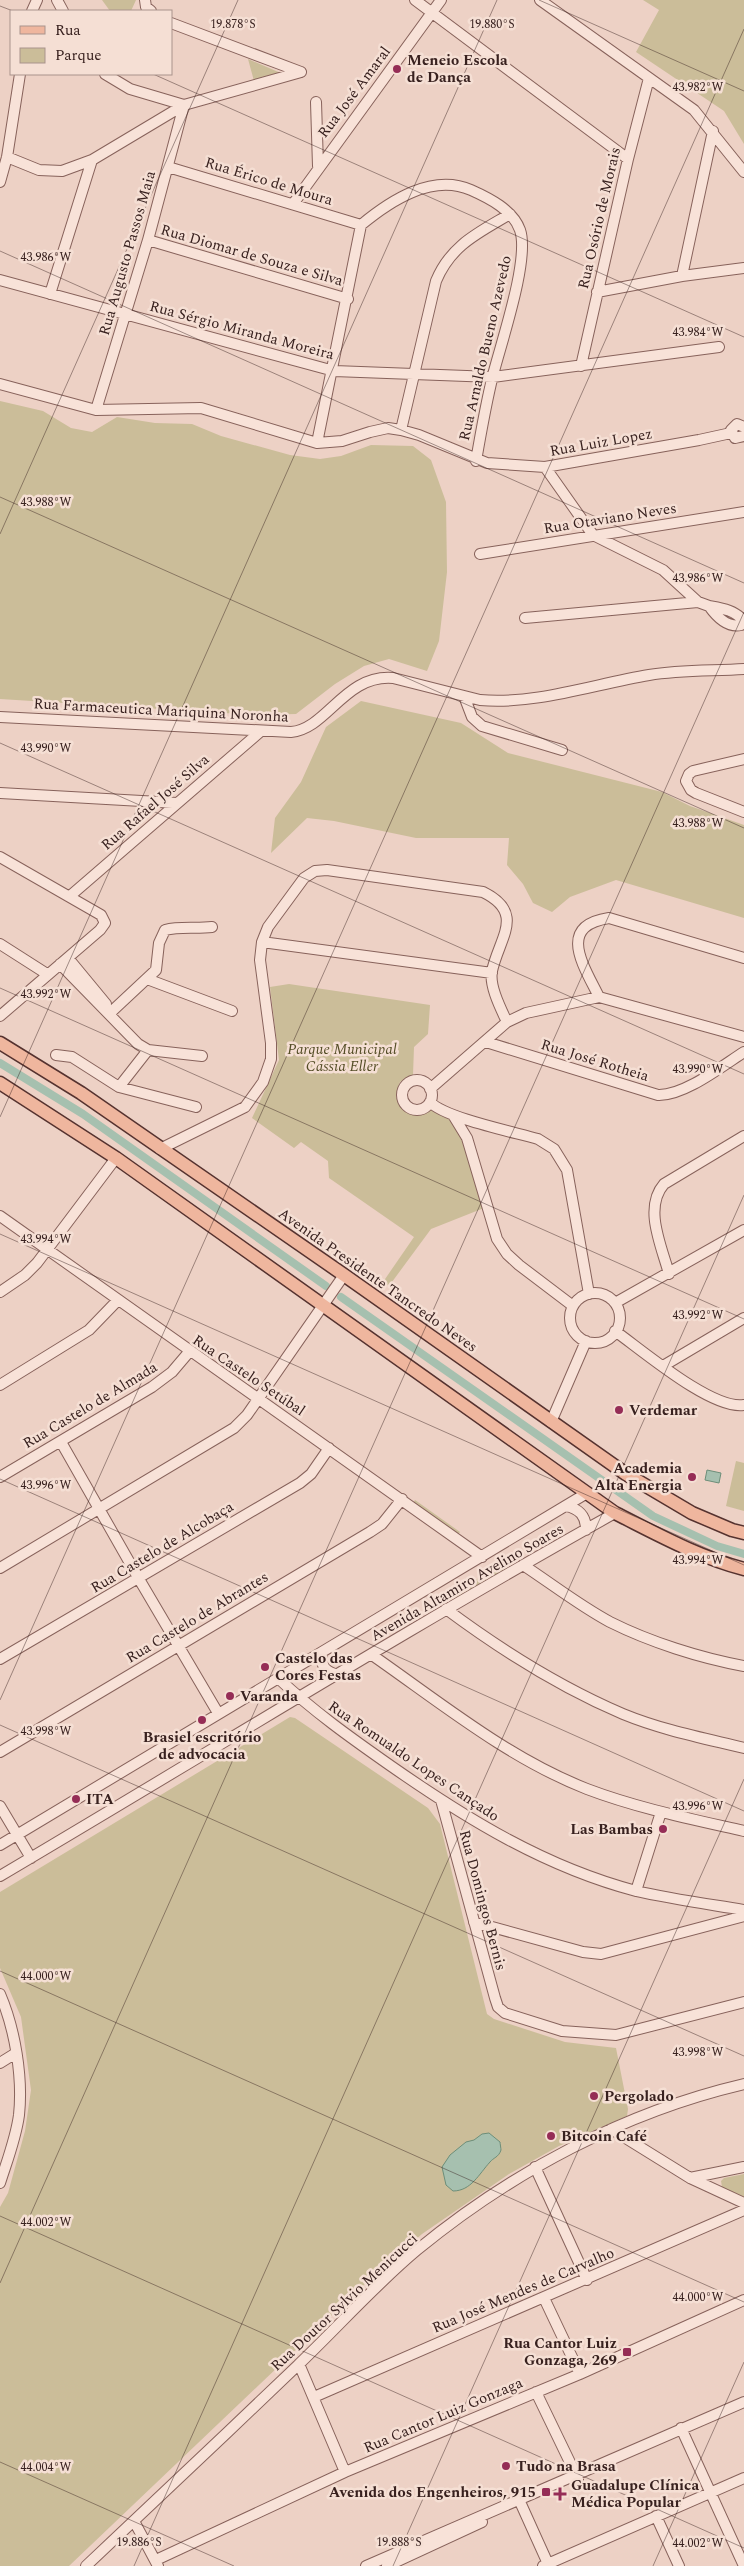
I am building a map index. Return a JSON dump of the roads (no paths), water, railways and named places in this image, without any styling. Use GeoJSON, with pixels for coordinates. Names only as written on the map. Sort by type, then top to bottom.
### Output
{"type":"FeatureCollection","features":[{"type":"Feature","properties":{"kind":"main road","name":"Avenida Presidente Tancredo Neves"},"geometry":{"type":"LineString","coordinates":[[0,1043],[81,1093],[652,1491],[692,1513],[732,1530],[744,1533]]}},
{"type":"Feature","properties":{"kind":"main road"},"geometry":{"type":"LineString","coordinates":[[0,1083],[329,1296],[430,1380],[615,1513],[681,1546],[721,1563],[744,1568]]}},
{"type":"Feature","properties":{"kind":"street"},"geometry":{"type":"LineString","coordinates":[[415,0],[431,14],[628,159]]}},
{"type":"Feature","properties":{"kind":"street","name":"Rua José Amaral"},"geometry":{"type":"LineString","coordinates":[[293,204],[318,166],[441,0]]}},
{"type":"Feature","properties":{"kind":"street"},"geometry":{"type":"LineString","coordinates":[[540,0],[694,110],[713,131],[744,172]]}},
{"type":"Feature","properties":{"kind":"street"},"geometry":{"type":"LineString","coordinates":[[7,157],[39,170],[62,171],[92,160],[184,105],[301,72],[172,23]]}},
{"type":"Feature","properties":{"kind":"street"},"geometry":{"type":"LineString","coordinates":[[0,182],[7,157],[20,75]]}},
{"type":"Feature","properties":{"kind":"street"},"geometry":{"type":"LineString","coordinates":[[107,75],[130,89],[184,105]]}},
{"type":"Feature","properties":{"kind":"street","name":"Rua Osório de Morais"},"geometry":{"type":"LineString","coordinates":[[581,366],[628,159],[649,78]]}},
{"type":"Feature","properties":{"kind":"street"},"geometry":{"type":"LineString","coordinates":[[316,102],[318,166]]}},
{"type":"Feature","properties":{"kind":"street","name":"Rua Augusto Passos Maia"},"geometry":{"type":"LineString","coordinates":[[96,410],[148,240],[184,105]]}},
{"type":"Feature","properties":{"kind":"street"},"geometry":{"type":"LineString","coordinates":[[682,276],[713,131]]}},
{"type":"Feature","properties":{"kind":"street"},"geometry":{"type":"LineString","coordinates":[[50,294],[92,160]]}},
{"type":"Feature","properties":{"kind":"street","name":"Rua Érico de Moura"},"geometry":{"type":"LineString","coordinates":[[168,167],[361,225]]}},
{"type":"Feature","properties":{"kind":"street"},"geometry":{"type":"LineString","coordinates":[[0,384],[96,410],[201,408],[317,443],[334,371],[361,225],[396,200],[416,191],[443,184],[473,191],[510,214],[457,247],[446,260],[436,281],[400,430]]}},
{"type":"Feature","properties":{"kind":"street","name":"Rua Arnaldo Bueno Azevedo"},"geometry":{"type":"LineString","coordinates":[[476,461],[492,377],[522,251],[520,231],[510,214]]}},
{"type":"Feature","properties":{"kind":"street","name":"Rua Diomar de Souza e Silva"},"geometry":{"type":"LineString","coordinates":[[148,240],[348,299]]}},
{"type":"Feature","properties":{"kind":"street"},"geometry":{"type":"LineString","coordinates":[[597,292],[682,276],[744,268]]}},
{"type":"Feature","properties":{"kind":"street","name":"Rua Sérgio Miranda Moreira"},"geometry":{"type":"LineString","coordinates":[[0,280],[334,371],[492,377],[719,347]]}},
{"type":"Feature","properties":{"kind":"street"},"geometry":{"type":"LineString","coordinates":[[744,427],[735,425],[731,433],[737,439],[744,436]]}},
{"type":"Feature","properties":{"kind":"street","name":"Rua Luiz Lopez"},"geometry":{"type":"LineString","coordinates":[[317,443],[342,441],[388,428],[419,435],[476,461],[545,467],[731,433]]}},
{"type":"Feature","properties":{"kind":"street"},"geometry":{"type":"LineString","coordinates":[[545,467],[593,535],[663,570],[698,602],[708,606]]}},
{"type":"Feature","properties":{"kind":"street","name":"Rua Otaviano Neves"},"geometry":{"type":"LineString","coordinates":[[480,554],[744,512]]}},
{"type":"Feature","properties":{"kind":"street"},"geometry":{"type":"LineString","coordinates":[[525,618],[698,602]]}},
{"type":"Feature","properties":{"kind":"street"},"geometry":{"type":"LineString","coordinates":[[464,696],[494,701],[529,699],[652,674],[744,669]]}},
{"type":"Feature","properties":{"kind":"street","name":"Rua Farmaceutica Mariquina Noronha"},"geometry":{"type":"LineString","coordinates":[[0,717],[261,731],[299,731],[360,684],[380,677],[393,678],[464,696]]}},
{"type":"Feature","properties":{"kind":"street"},"geometry":{"type":"LineString","coordinates":[[464,696],[472,717],[482,726],[562,750]]}},
{"type":"Feature","properties":{"kind":"street","name":"Rua Rafael José Silva"},"geometry":{"type":"LineString","coordinates":[[70,896],[261,731]]}},
{"type":"Feature","properties":{"kind":"street"},"geometry":{"type":"LineString","coordinates":[[744,759],[691,772],[686,781],[691,790],[696,793],[744,812]]}},
{"type":"Feature","properties":{"kind":"street"},"geometry":{"type":"LineString","coordinates":[[0,793],[177,803]]}},
{"type":"Feature","properties":{"kind":"street"},"geometry":{"type":"LineString","coordinates":[[0,857],[101,915],[105,923],[100,930],[0,1016]]}},
{"type":"Feature","properties":{"kind":"street"},"geometry":{"type":"LineString","coordinates":[[160,1149],[245,1107],[263,1082],[271,1060],[272,1043],[260,960],[262,942],[268,927],[304,878],[315,871],[327,870],[483,892],[492,896],[503,908],[507,917],[508,928],[492,973],[507,1022]]}},
{"type":"Feature","properties":{"kind":"street"},"geometry":{"type":"LineString","coordinates":[[599,997],[577,948],[581,932],[585,926],[594,920],[609,918],[744,958]]}},
{"type":"Feature","properties":{"kind":"street"},"geometry":{"type":"LineString","coordinates":[[112,1014],[156,970],[159,943],[165,930],[176,927],[194,929],[212,927]]}},
{"type":"Feature","properties":{"kind":"street"},"geometry":{"type":"LineString","coordinates":[[262,942],[492,973]]}},
{"type":"Feature","properties":{"kind":"street"},"geometry":{"type":"LineString","coordinates":[[0,944],[48,974]]}},
{"type":"Feature","properties":{"kind":"street"},"geometry":{"type":"LineString","coordinates":[[64,961],[138,1044],[148,1050],[202,1056]]}},
{"type":"Feature","properties":{"kind":"street"},"geometry":{"type":"LineString","coordinates":[[147,979],[232,1011]]}},
{"type":"Feature","properties":{"kind":"street"},"geometry":{"type":"LineString","coordinates":[[430,1089],[507,1022],[526,1013],[599,997],[744,1037]]}},
{"type":"Feature","properties":{"kind":"street","name":"Rua José Rotheia"},"geometry":{"type":"LineString","coordinates":[[486,1042],[658,1095],[673,1093],[744,1052]]}},
{"type":"Feature","properties":{"kind":"street"},"geometry":{"type":"LineString","coordinates":[[119,1087],[148,1050]]}},
{"type":"Feature","properties":{"kind":"street"},"geometry":{"type":"LineString","coordinates":[[56,1055],[72,1057],[119,1087],[196,1107]]}},
{"type":"Feature","properties":{"kind":"street"},"geometry":{"type":"LineString","coordinates":[[421,1081],[430,1089],[430,1102],[421,1110],[409,1108],[402,1098],[405,1086],[409,1082],[421,1081]]}},
{"type":"Feature","properties":{"kind":"street"},"geometry":{"type":"LineString","coordinates":[[430,1102],[438,1109],[453,1115],[538,1139],[554,1149],[564,1163],[569,1178],[589,1294]]}},
{"type":"Feature","properties":{"kind":"street"},"geometry":{"type":"LineString","coordinates":[[453,1115],[467,1138],[497,1239],[508,1254],[519,1264],[573,1306]]}},
{"type":"Feature","properties":{"kind":"street"},"geometry":{"type":"LineString","coordinates":[[467,1138],[474,1126],[482,1123]]}},
{"type":"Feature","properties":{"kind":"street"},"geometry":{"type":"LineString","coordinates":[[669,1274],[655,1222],[654,1209],[658,1190],[664,1184],[744,1136]]}},
{"type":"Feature","properties":{"kind":"street"},"geometry":{"type":"LineString","coordinates":[[0,1292],[25,1275],[116,1158]]}},
{"type":"Feature","properties":{"kind":"street","name":"Rua Castelo Setúbal"},"geometry":{"type":"LineString","coordinates":[[0,1216],[189,1352],[402,1499],[482,1557]]}},
{"type":"Feature","properties":{"kind":"street"},"geometry":{"type":"LineString","coordinates":[[615,1303],[744,1230]]}},
{"type":"Feature","properties":{"kind":"street"},"geometry":{"type":"LineString","coordinates":[[0,1568],[234,1428],[259,1399],[344,1275]]}},
{"type":"Feature","properties":{"kind":"street"},"geometry":{"type":"LineString","coordinates":[[589,1294],[604,1295],[615,1303],[619,1312],[619,1322],[611,1336],[599,1342],[586,1341],[578,1337],[570,1322],[573,1306],[577,1300],[589,1294]]}},
{"type":"Feature","properties":{"kind":"street"},"geometry":{"type":"LineString","coordinates":[[0,1385],[90,1330],[118,1300]]}},
{"type":"Feature","properties":{"kind":"street"},"geometry":{"type":"LineString","coordinates":[[663,1366],[744,1318]]}},
{"type":"Feature","properties":{"kind":"street"},"geometry":{"type":"LineString","coordinates":[[615,1331],[713,1399],[735,1406],[744,1405]]}},
{"type":"Feature","properties":{"kind":"street"},"geometry":{"type":"LineString","coordinates":[[551,1422],[586,1341]]}},
{"type":"Feature","properties":{"kind":"street","name":"Rua Castelo de Almada"},"geometry":{"type":"LineString","coordinates":[[0,1477],[152,1387],[172,1372],[189,1352]]}},
{"type":"Feature","properties":{"kind":"street"},"geometry":{"type":"LineString","coordinates":[[61,1442],[139,1580],[218,1713]]}},
{"type":"Feature","properties":{"kind":"street","name":"Rua Castelo de Alcobaça"},"geometry":{"type":"LineString","coordinates":[[0,1659],[139,1580],[300,1483],[311,1474],[329,1448]]}},
{"type":"Feature","properties":{"kind":"street","name":"Avenida Altamiro Avelino Soares"},"geometry":{"type":"LineString","coordinates":[[0,1845],[587,1493]]}},
{"type":"Feature","properties":{"kind":"street","name":"Rua Castelo de Abrantes"},"geometry":{"type":"LineString","coordinates":[[0,1752],[382,1524],[402,1499]]}},
{"type":"Feature","properties":{"kind":"street"},"geometry":{"type":"LineString","coordinates":[[566,1506],[580,1512],[586,1523],[586,1530]]}},
{"type":"Feature","properties":{"kind":"street","name":"Avenida Altamiro Avelino Soares"},"geometry":{"type":"LineString","coordinates":[[0,1876],[339,1675],[446,1609],[615,1513]]}},
{"type":"Feature","properties":{"kind":"street"},"geometry":{"type":"LineString","coordinates":[[524,1565],[601,1616],[636,1634],[664,1644],[744,1666]]}},
{"type":"Feature","properties":{"kind":"street"},"geometry":{"type":"LineString","coordinates":[[446,1609],[501,1649],[623,1714],[662,1728],[744,1748]]}},
{"type":"Feature","properties":{"kind":"street"},"geometry":{"type":"LineString","coordinates":[[322,1652],[322,1664],[325,1670],[339,1675]]}},
{"type":"Feature","properties":{"kind":"street"},"geometry":{"type":"LineString","coordinates":[[372,1654],[486,1734],[536,1765],[587,1789],[661,1812],[744,1830]]}},
{"type":"Feature","properties":{"kind":"street","name":"Rua Romualdo Lopes Cançado"},"geometry":{"type":"LineString","coordinates":[[278,1678],[320,1716],[441,1800],[495,1834],[587,1875],[636,1891],[744,1910]]}},
{"type":"Feature","properties":{"kind":"street","name":"Rua Domingos Bernis"},"geometry":{"type":"LineString","coordinates":[[441,1800],[498,2007],[505,2013],[549,2028],[616,2035],[744,2002]]}},
{"type":"Feature","properties":{"kind":"street"},"geometry":{"type":"LineString","coordinates":[[0,1806],[31,1858]]}},
{"type":"Feature","properties":{"kind":"street"},"geometry":{"type":"LineString","coordinates":[[636,1891],[661,1812]]}},
{"type":"Feature","properties":{"kind":"street"},"geometry":{"type":"LineString","coordinates":[[474,1922],[583,1952],[600,1954],[744,1916]]}},
{"type":"Feature","properties":{"kind":"street"},"geometry":{"type":"LineString","coordinates":[[0,1994],[16,2053],[20,2091],[19,2116],[0,2183]]}},
{"type":"Feature","properties":{"kind":"street"},"geometry":{"type":"LineString","coordinates":[[0,2063],[16,2053]]}},
{"type":"Feature","properties":{"kind":"street","name":"Rua Doutor Sylvio Menicucci"},"geometry":{"type":"LineString","coordinates":[[86,2566],[417,2251],[501,2188],[535,2167],[611,2129],[699,2094],[744,2084]]}},
{"type":"Feature","properties":{"kind":"street"},"geometry":{"type":"LineString","coordinates":[[611,2129],[690,2178],[744,2203]]}},
{"type":"Feature","properties":{"kind":"street"},"geometry":{"type":"LineString","coordinates":[[0,2155],[11,2148]]}},
{"type":"Feature","properties":{"kind":"street"},"geometry":{"type":"LineString","coordinates":[[535,2167],[587,2280]]}},
{"type":"Feature","properties":{"kind":"street"},"geometry":{"type":"LineString","coordinates":[[690,2178],[744,2167]]}},
{"type":"Feature","properties":{"kind":"street","name":"Rua José Mendes de Carvalho"},"geometry":{"type":"LineString","coordinates":[[314,2397],[587,2280],[744,2210]]}},
{"type":"Feature","properties":{"kind":"street"},"geometry":{"type":"LineString","coordinates":[[544,2298],[580,2374]]}},
{"type":"Feature","properties":{"kind":"street","name":"Rua Cantor Luiz Gonzaga"},"geometry":{"type":"LineString","coordinates":[[157,2563],[346,2472],[580,2374],[744,2300]]}},
{"type":"Feature","properties":{"kind":"street"},"geometry":{"type":"LineString","coordinates":[[299,2364],[346,2472]]}},
{"type":"Feature","properties":{"kind":"street"},"geometry":{"type":"LineString","coordinates":[[536,2392],[577,2476]]}},
{"type":"Feature","properties":{"kind":"street"},"geometry":{"type":"LineString","coordinates":[[368,2566],[682,2431],[744,2402]]}},
{"type":"Feature","properties":{"kind":"street"},"geometry":{"type":"LineString","coordinates":[[682,2431],[744,2408]]}},
{"type":"Feature","properties":{"kind":"street"},"geometry":{"type":"LineString","coordinates":[[682,2431],[744,2566]]}},
{"type":"Feature","properties":{"kind":"street"},"geometry":{"type":"LineString","coordinates":[[387,2566],[577,2476]]}},
{"type":"Feature","properties":{"kind":"street"},"geometry":{"type":"LineString","coordinates":[[521,2504],[547,2565],[744,2478]]}},
{"type":"Feature","properties":{"kind":"street"},"geometry":{"type":"LineString","coordinates":[[656,2516],[679,2566]]}},
{"type":"Feature","properties":{"kind":"street"},"geometry":{"type":"LineString","coordinates":[[134,2521],[157,2563]]}},
{"type":"Feature","properties":{"kind":"waterway"},"geometry":{"type":"LineString","coordinates":[[0,1063],[83,1114],[326,1286]]}},
{"type":"Feature","properties":{"kind":"waterway"},"geometry":{"type":"LineString","coordinates":[[341,1297],[653,1516],[717,1546],[744,1554]]}},
{"type":"Feature","properties":{"kind":"place","name":"Meneio Escola de Dança"},"geometry":{"type":"Point","coordinates":[397,69]}},
{"type":"Feature","properties":{"kind":"place","name":"Verdemar"},"geometry":{"type":"Point","coordinates":[619,1410]}},
{"type":"Feature","properties":{"kind":"place","name":"Academia Alta Energia"},"geometry":{"type":"Point","coordinates":[692,1477]}},
{"type":"Feature","properties":{"kind":"place","name":"Castelo das Cores Festas"},"geometry":{"type":"Point","coordinates":[265,1667]}},
{"type":"Feature","properties":{"kind":"place","name":"Varanda"},"geometry":{"type":"Point","coordinates":[230,1696]}},
{"type":"Feature","properties":{"kind":"place","name":"Brasiel escritório de advocacia"},"geometry":{"type":"Point","coordinates":[202,1720]}},
{"type":"Feature","properties":{"kind":"place","name":"ITA"},"geometry":{"type":"Point","coordinates":[76,1799]}},
{"type":"Feature","properties":{"kind":"place","name":"Las Bambas"},"geometry":{"type":"Point","coordinates":[663,1829]}},
{"type":"Feature","properties":{"kind":"place","name":"Pergolado"},"geometry":{"type":"Point","coordinates":[594,2096]}},
{"type":"Feature","properties":{"kind":"place","name":"Bitcoin Café"},"geometry":{"type":"Point","coordinates":[551,2136]}},
{"type":"Feature","properties":{"kind":"place","name":"Rua Cantor Luiz Gonzaga, 269"},"geometry":{"type":"Point","coordinates":[627,2352]}},
{"type":"Feature","properties":{"kind":"place","name":"Tudo na Brasa"},"geometry":{"type":"Point","coordinates":[506,2466]}},
{"type":"Feature","properties":{"kind":"place","name":"Avenida dos Engenheiros, 915"},"geometry":{"type":"Point","coordinates":[546,2492]}},
{"type":"Feature","properties":{"kind":"place","name":"Guadalupe Clínica Médica Popular"},"geometry":{"type":"Point","coordinates":[560,2494]}},
{"type":"Feature","properties":{"kind":"park label","name":"Parque Municipal Cássia Eller"},"geometry":{"type":"Point","coordinates":[342,1058]}}]}
